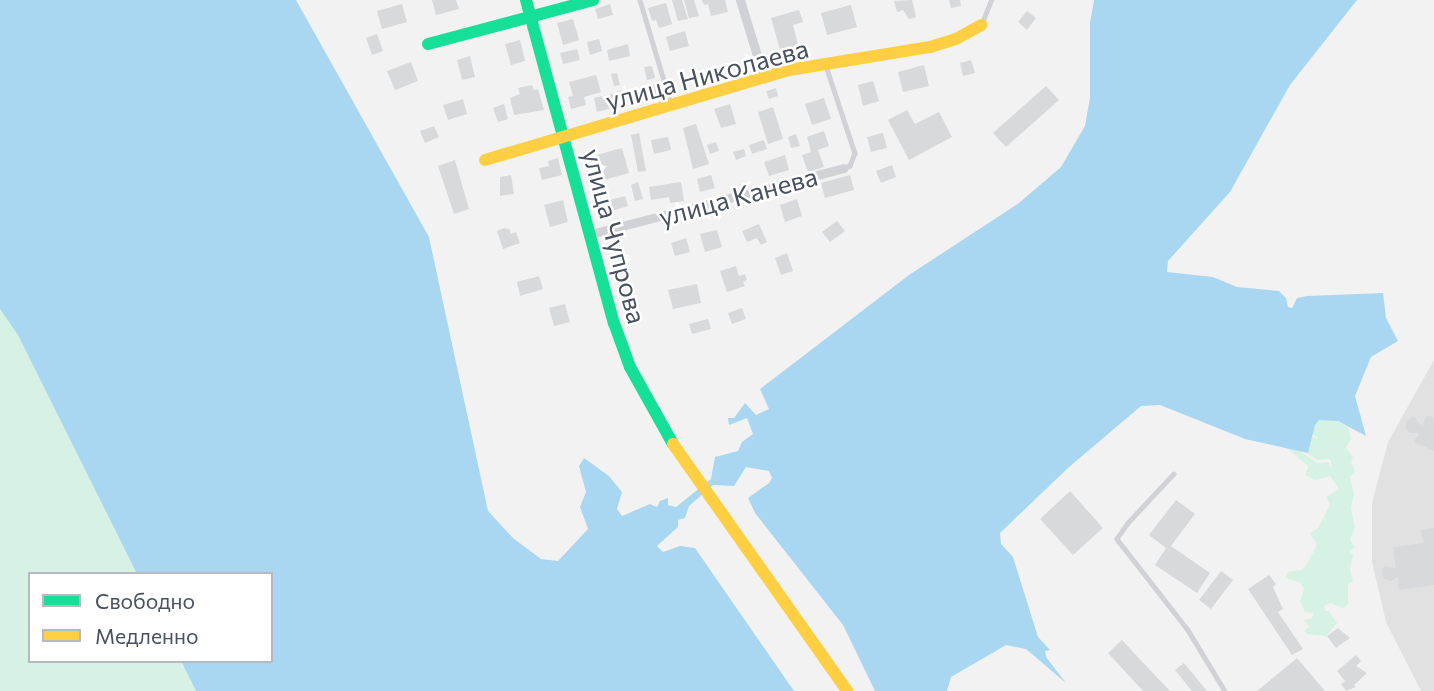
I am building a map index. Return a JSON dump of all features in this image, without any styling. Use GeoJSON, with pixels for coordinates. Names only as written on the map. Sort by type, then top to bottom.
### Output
{"type":"FeatureCollection","features":[{"type":"Feature","properties":{"kind":"street","name":"улица Чупрова"},"geometry":{"type":"LineString","coordinates":[[526,0],[614,323],[630,367],[653,412],[847,691]]}},
{"type":"Feature","properties":{"kind":"street"},"geometry":{"type":"LineString","coordinates":[[428,44],[593,0]]}},
{"type":"Feature","properties":{"kind":"street"},"geometry":{"type":"LineString","coordinates":[[740,0],[764,78]]}},
{"type":"Feature","properties":{"kind":"street","name":"улица Николаева"},"geometry":{"type":"LineString","coordinates":[[485,160],[764,78],[930,47],[956,39],[981,25]]}},
{"type":"Feature","properties":{"kind":"street","name":"улица Канева"},"geometry":{"type":"LineString","coordinates":[[591,234],[844,168]]}},
{"type":"Feature","properties":{"kind":"lane"},"geometry":{"type":"LineString","coordinates":[[640,0],[672,105]]}},
{"type":"Feature","properties":{"kind":"lane"},"geometry":{"type":"LineString","coordinates":[[981,25],[990,0]]}},
{"type":"Feature","properties":{"kind":"lane"},"geometry":{"type":"LineString","coordinates":[[826,65],[855,153],[850,166],[844,168]]}},
{"type":"Feature","properties":{"kind":"lane"},"geometry":{"type":"LineString","coordinates":[[1174,474],[1128,523],[1117,539],[1188,631],[1225,691]]}},
{"type":"Feature","properties":{"kind":"shaded area"},"geometry":{"type":"Polygon","coordinates":[[[1434,360],[1434,691],[1421,691],[1386,622],[1372,562],[1372,503],[1388,442],[1434,360]]]}},
{"type":"Feature","properties":{"kind":"green space"},"geometry":{"type":"Polygon","coordinates":[[[0,309],[18,334],[136,572],[28,572],[28,663],[182,663],[196,691],[0,691],[0,309]]]}},
{"type":"Feature","properties":{"kind":"green space"},"geometry":{"type":"Polygon","coordinates":[[[1316,419],[1335,420],[1348,427],[1351,439],[1346,448],[1353,457],[1351,462],[1355,471],[1350,477],[1354,494],[1351,508],[1355,527],[1350,540],[1355,547],[1349,551],[1353,555],[1350,570],[1353,582],[1348,584],[1348,604],[1343,608],[1330,603],[1324,606],[1325,611],[1329,611],[1337,623],[1326,636],[1307,634],[1304,631],[1309,626],[1304,620],[1312,618],[1314,613],[1305,612],[1300,601],[1304,589],[1301,583],[1285,578],[1288,572],[1302,570],[1308,562],[1317,545],[1310,533],[1318,528],[1330,505],[1326,497],[1339,489],[1330,476],[1315,480],[1305,475],[1308,466],[1284,446],[1294,447],[1317,463],[1328,462],[1333,470],[1330,459],[1318,460],[1307,453],[1298,438],[1313,444],[1303,433],[1318,439],[1308,429],[1316,419]]]}},
{"type":"Feature","properties":{"kind":"water"},"geometry":{"type":"Polygon","coordinates":[[[0,0],[296,0],[429,237],[488,511],[513,538],[541,559],[558,561],[588,529],[580,507],[586,492],[579,466],[584,458],[609,476],[622,492],[617,509],[622,516],[650,504],[657,507],[660,501],[668,498],[668,505],[676,507],[711,479],[715,457],[738,451],[742,442],[753,434],[747,418],[729,425],[728,418],[734,418],[745,403],[756,415],[769,409],[760,389],[909,275],[1019,203],[1061,167],[1085,126],[1090,98],[1090,23],[1094,0],[1357,0],[1290,85],[1230,192],[1168,261],[1167,272],[1213,277],[1237,287],[1279,291],[1286,298],[1288,307],[1292,308],[1297,298],[1307,296],[1383,293],[1386,318],[1398,341],[1371,357],[1355,396],[1366,436],[1338,421],[1319,420],[1315,425],[1308,453],[1245,439],[1160,405],[1141,406],[1068,468],[1000,533],[1001,544],[1013,557],[1038,637],[1050,650],[1045,651],[1046,657],[1066,683],[1026,649],[1006,645],[951,677],[947,691],[875,691],[843,625],[755,513],[748,498],[769,483],[772,478],[769,471],[746,467],[734,486],[713,485],[689,506],[685,518],[678,520],[678,527],[657,546],[663,552],[680,546],[695,548],[794,691],[196,691],[182,663],[273,663],[273,572],[136,572],[18,335],[0,309],[0,0]]]}},
{"type":"Feature","properties":{"kind":"building"},"geometry":{"type":"Polygon","coordinates":[[[432,0],[456,0],[459,9],[436,15],[432,0]]]}},
{"type":"Feature","properties":{"kind":"building"},"geometry":{"type":"Polygon","coordinates":[[[672,0],[682,0],[688,19],[678,21],[672,0]]]}},
{"type":"Feature","properties":{"kind":"building"},"geometry":{"type":"Polygon","coordinates":[[[684,0],[694,0],[699,16],[689,18],[684,0]]]}},
{"type":"Feature","properties":{"kind":"building"},"geometry":{"type":"Polygon","coordinates":[[[702,0],[725,0],[728,12],[711,16],[708,4],[704,5],[702,0]]]}},
{"type":"Feature","properties":{"kind":"building"},"geometry":{"type":"Polygon","coordinates":[[[912,0],[916,17],[909,19],[903,10],[897,12],[894,1],[912,0]]]}},
{"type":"Feature","properties":{"kind":"building"},"geometry":{"type":"Polygon","coordinates":[[[949,0],[960,0],[961,6],[951,8],[949,0]]]}},
{"type":"Feature","properties":{"kind":"building"},"geometry":{"type":"Polygon","coordinates":[[[666,3],[672,24],[659,28],[656,20],[652,21],[648,8],[666,3]]]}},
{"type":"Feature","properties":{"kind":"building"},"geometry":{"type":"Polygon","coordinates":[[[402,4],[407,22],[382,29],[377,11],[402,4]]]}},
{"type":"Feature","properties":{"kind":"building"},"geometry":{"type":"Polygon","coordinates":[[[610,4],[613,15],[598,19],[595,9],[610,4]]]}},
{"type":"Feature","properties":{"kind":"building"},"geometry":{"type":"Polygon","coordinates":[[[851,5],[857,27],[827,35],[821,13],[851,5]]]}},
{"type":"Feature","properties":{"kind":"building"},"geometry":{"type":"Polygon","coordinates":[[[799,10],[803,22],[793,25],[800,52],[782,57],[771,18],[799,10]]]}},
{"type":"Feature","properties":{"kind":"building"},"geometry":{"type":"Polygon","coordinates":[[[1027,11],[1036,18],[1027,30],[1018,22],[1027,11]]]}},
{"type":"Feature","properties":{"kind":"building"},"geometry":{"type":"Polygon","coordinates":[[[573,19],[579,40],[563,45],[557,23],[573,19]]]}},
{"type":"Feature","properties":{"kind":"building"},"geometry":{"type":"Polygon","coordinates":[[[685,31],[689,46],[670,51],[666,37],[685,31]]]}},
{"type":"Feature","properties":{"kind":"building"},"geometry":{"type":"Polygon","coordinates":[[[377,34],[383,51],[372,55],[366,38],[377,34]]]}},
{"type":"Feature","properties":{"kind":"building"},"geometry":{"type":"Polygon","coordinates":[[[599,39],[602,51],[590,55],[587,42],[599,39]]]}},
{"type":"Feature","properties":{"kind":"building"},"geometry":{"type":"Polygon","coordinates":[[[520,40],[525,61],[511,65],[505,44],[520,40]]]}},
{"type":"Feature","properties":{"kind":"building"},"geometry":{"type":"Polygon","coordinates":[[[628,44],[630,56],[609,61],[607,50],[628,44]]]}},
{"type":"Feature","properties":{"kind":"building"},"geometry":{"type":"Polygon","coordinates":[[[577,49],[580,60],[563,64],[560,53],[577,49]]]}},
{"type":"Feature","properties":{"kind":"building"},"geometry":{"type":"Polygon","coordinates":[[[470,56],[475,77],[462,80],[457,60],[470,56]]]}},
{"type":"Feature","properties":{"kind":"building"},"geometry":{"type":"Polygon","coordinates":[[[971,60],[975,73],[963,76],[960,63],[971,60]]]}},
{"type":"Feature","properties":{"kind":"building"},"geometry":{"type":"Polygon","coordinates":[[[411,62],[418,81],[395,90],[387,71],[411,62]]]}},
{"type":"Feature","properties":{"kind":"building"},"geometry":{"type":"Polygon","coordinates":[[[924,65],[929,86],[903,92],[898,72],[924,65]]]}},
{"type":"Feature","properties":{"kind":"building"},"geometry":{"type":"Polygon","coordinates":[[[652,66],[655,78],[647,80],[644,67],[652,66]]]}},
{"type":"Feature","properties":{"kind":"building"},"geometry":{"type":"Polygon","coordinates":[[[617,73],[620,85],[614,86],[611,74],[617,73]]]}},
{"type":"Feature","properties":{"kind":"building"},"geometry":{"type":"Polygon","coordinates":[[[596,75],[601,92],[584,97],[586,105],[571,109],[568,97],[573,96],[569,82],[596,75]]]}},
{"type":"Feature","properties":{"kind":"building"},"geometry":{"type":"Polygon","coordinates":[[[873,81],[879,101],[863,106],[858,85],[873,81]]]}},
{"type":"Feature","properties":{"kind":"building"},"geometry":{"type":"Polygon","coordinates":[[[656,84],[658,94],[651,96],[648,86],[656,84]]]}},
{"type":"Feature","properties":{"kind":"building"},"geometry":{"type":"Polygon","coordinates":[[[532,85],[534,90],[538,89],[544,110],[514,115],[510,98],[520,94],[518,88],[532,85]]]}},
{"type":"Feature","properties":{"kind":"building"},"geometry":{"type":"Polygon","coordinates":[[[1046,86],[1059,100],[1006,147],[993,133],[1046,86]]]}},
{"type":"Feature","properties":{"kind":"building"},"geometry":{"type":"Polygon","coordinates":[[[776,88],[778,96],[769,99],[766,91],[776,88]]]}},
{"type":"Feature","properties":{"kind":"building"},"geometry":{"type":"Polygon","coordinates":[[[628,89],[630,95],[640,93],[642,99],[622,104],[618,91],[628,89]]]}},
{"type":"Feature","properties":{"kind":"building"},"geometry":{"type":"Polygon","coordinates":[[[616,93],[619,106],[597,112],[594,98],[616,93]]]}},
{"type":"Feature","properties":{"kind":"building"},"geometry":{"type":"Polygon","coordinates":[[[824,98],[831,119],[812,125],[805,104],[824,98]]]}},
{"type":"Feature","properties":{"kind":"building"},"geometry":{"type":"Polygon","coordinates":[[[463,99],[467,114],[448,120],[443,105],[463,99]]]}},
{"type":"Feature","properties":{"kind":"building"},"geometry":{"type":"Polygon","coordinates":[[[504,104],[508,119],[498,122],[493,108],[504,104]]]}},
{"type":"Feature","properties":{"kind":"building"},"geometry":{"type":"Polygon","coordinates":[[[730,104],[736,124],[721,128],[714,109],[730,104]]]}},
{"type":"Feature","properties":{"kind":"building"},"geometry":{"type":"Polygon","coordinates":[[[773,107],[783,139],[768,144],[758,112],[773,107]]]}},
{"type":"Feature","properties":{"kind":"building"},"geometry":{"type":"Polygon","coordinates":[[[907,110],[915,124],[939,112],[952,137],[909,160],[888,120],[907,110]]]}},
{"type":"Feature","properties":{"kind":"building"},"geometry":{"type":"Polygon","coordinates":[[[696,124],[709,164],[693,169],[683,128],[696,124]]]}},
{"type":"Feature","properties":{"kind":"building"},"geometry":{"type":"Polygon","coordinates":[[[434,126],[439,137],[425,143],[420,131],[434,126]]]}},
{"type":"Feature","properties":{"kind":"building"},"geometry":{"type":"Polygon","coordinates":[[[824,131],[829,146],[818,150],[824,167],[808,172],[802,155],[811,152],[807,137],[824,131]]]}},
{"type":"Feature","properties":{"kind":"building"},"geometry":{"type":"Polygon","coordinates":[[[639,133],[646,171],[638,172],[631,135],[639,133]]]}},
{"type":"Feature","properties":{"kind":"building"},"geometry":{"type":"Polygon","coordinates":[[[883,133],[887,148],[871,152],[867,137],[883,133]]]}},
{"type":"Feature","properties":{"kind":"building"},"geometry":{"type":"Polygon","coordinates":[[[796,134],[800,146],[791,148],[788,137],[796,134]]]}},
{"type":"Feature","properties":{"kind":"building"},"geometry":{"type":"Polygon","coordinates":[[[668,137],[671,150],[654,154],[651,140],[668,137]]]}},
{"type":"Feature","properties":{"kind":"building"},"geometry":{"type":"Polygon","coordinates":[[[764,140],[767,149],[752,154],[749,145],[764,140]]]}},
{"type":"Feature","properties":{"kind":"building"},"geometry":{"type":"Polygon","coordinates":[[[716,142],[719,151],[710,154],[707,145],[716,142]]]}},
{"type":"Feature","properties":{"kind":"building"},"geometry":{"type":"Polygon","coordinates":[[[622,148],[629,173],[604,180],[597,155],[622,148]]]}},
{"type":"Feature","properties":{"kind":"building"},"geometry":{"type":"Polygon","coordinates":[[[744,149],[746,156],[736,160],[733,152],[744,149]]]}},
{"type":"Feature","properties":{"kind":"building"},"geometry":{"type":"Polygon","coordinates":[[[785,155],[789,170],[769,176],[764,162],[785,155]]]}},
{"type":"Feature","properties":{"kind":"building"},"geometry":{"type":"Polygon","coordinates":[[[558,158],[562,175],[542,180],[539,168],[549,166],[548,161],[558,158]]]}},
{"type":"Feature","properties":{"kind":"building"},"geometry":{"type":"Polygon","coordinates":[[[455,160],[469,209],[454,214],[438,166],[455,160]]]}},
{"type":"Feature","properties":{"kind":"building"},"geometry":{"type":"Polygon","coordinates":[[[892,165],[896,177],[881,183],[876,171],[892,165]]]}},
{"type":"Feature","properties":{"kind":"building"},"geometry":{"type":"Polygon","coordinates":[[[511,175],[514,194],[500,196],[500,177],[511,175]]]}},
{"type":"Feature","properties":{"kind":"building"},"geometry":{"type":"Polygon","coordinates":[[[711,175],[715,188],[700,192],[697,179],[711,175]]]}},
{"type":"Feature","properties":{"kind":"building"},"geometry":{"type":"Polygon","coordinates":[[[850,175],[854,190],[825,198],[821,183],[850,175]]]}},
{"type":"Feature","properties":{"kind":"building"},"geometry":{"type":"Polygon","coordinates":[[[638,182],[643,199],[635,201],[631,185],[638,182]]]}},
{"type":"Feature","properties":{"kind":"building"},"geometry":{"type":"Polygon","coordinates":[[[681,182],[684,201],[670,203],[669,197],[651,200],[649,187],[681,182]]]}},
{"type":"Feature","properties":{"kind":"building"},"geometry":{"type":"Polygon","coordinates":[[[625,196],[628,206],[612,211],[609,200],[625,196]]]}},
{"type":"Feature","properties":{"kind":"building"},"geometry":{"type":"Polygon","coordinates":[[[797,199],[802,216],[785,222],[780,205],[797,199]]]}},
{"type":"Feature","properties":{"kind":"building"},"geometry":{"type":"Polygon","coordinates":[[[563,200],[568,222],[550,227],[544,205],[563,200]]]}},
{"type":"Feature","properties":{"kind":"building"},"geometry":{"type":"Polygon","coordinates":[[[837,221],[845,231],[830,242],[822,232],[837,221]]]}},
{"type":"Feature","properties":{"kind":"building"},"geometry":{"type":"Polygon","coordinates":[[[759,224],[767,242],[761,245],[757,238],[747,242],[742,231],[759,224]]]}},
{"type":"Feature","properties":{"kind":"building"},"geometry":{"type":"Polygon","coordinates":[[[509,229],[511,234],[516,232],[520,243],[503,249],[497,231],[509,229]]]}},
{"type":"Feature","properties":{"kind":"building"},"geometry":{"type":"Polygon","coordinates":[[[717,230],[722,247],[705,252],[700,234],[717,230]]]}},
{"type":"Feature","properties":{"kind":"building"},"geometry":{"type":"Polygon","coordinates":[[[686,238],[690,252],[675,256],[671,243],[686,238]]]}},
{"type":"Feature","properties":{"kind":"building"},"geometry":{"type":"Polygon","coordinates":[[[787,253],[793,271],[781,275],[775,258],[787,253]]]}},
{"type":"Feature","properties":{"kind":"building"},"geometry":{"type":"Polygon","coordinates":[[[736,266],[739,276],[745,274],[745,286],[727,292],[720,271],[736,266]]]}},
{"type":"Feature","properties":{"kind":"building"},"geometry":{"type":"Polygon","coordinates":[[[539,276],[543,289],[520,296],[517,282],[539,276]]]}},
{"type":"Feature","properties":{"kind":"building"},"geometry":{"type":"Polygon","coordinates":[[[697,284],[701,303],[673,309],[668,290],[697,284]]]}},
{"type":"Feature","properties":{"kind":"building"},"geometry":{"type":"Polygon","coordinates":[[[565,304],[570,322],[554,326],[549,308],[565,304]]]}},
{"type":"Feature","properties":{"kind":"building"},"geometry":{"type":"Polygon","coordinates":[[[742,308],[746,319],[732,324],[728,313],[742,308]]]}},
{"type":"Feature","properties":{"kind":"building"},"geometry":{"type":"Polygon","coordinates":[[[708,319],[711,329],[692,334],[689,324],[708,319]]]}},
{"type":"Feature","properties":{"kind":"building"},"geometry":{"type":"Polygon","coordinates":[[[1427,415],[1434,418],[1434,451],[1414,442],[1419,433],[1409,433],[1405,427],[1407,420],[1414,417],[1422,426],[1427,415]]]}},
{"type":"Feature","properties":{"kind":"building"},"geometry":{"type":"Polygon","coordinates":[[[1070,491],[1103,528],[1073,555],[1040,519],[1070,491]]]}},
{"type":"Feature","properties":{"kind":"building"},"geometry":{"type":"Polygon","coordinates":[[[1176,500],[1195,514],[1171,546],[1210,573],[1197,593],[1155,565],[1166,548],[1149,535],[1176,500]]]}},
{"type":"Feature","properties":{"kind":"building"},"geometry":{"type":"Polygon","coordinates":[[[1434,528],[1434,585],[1399,590],[1398,577],[1391,581],[1383,578],[1382,570],[1385,566],[1396,568],[1393,547],[1424,543],[1421,530],[1434,528]]]}},
{"type":"Feature","properties":{"kind":"building"},"geometry":{"type":"Polygon","coordinates":[[[1221,571],[1233,580],[1211,609],[1199,600],[1221,571]]]}},
{"type":"Feature","properties":{"kind":"building"},"geometry":{"type":"Polygon","coordinates":[[[1269,575],[1276,584],[1273,587],[1283,609],[1278,612],[1303,649],[1292,655],[1248,589],[1269,575]]]}},
{"type":"Feature","properties":{"kind":"building"},"geometry":{"type":"Polygon","coordinates":[[[1338,628],[1350,638],[1336,648],[1327,636],[1338,628]]]}},
{"type":"Feature","properties":{"kind":"building"},"geometry":{"type":"Polygon","coordinates":[[[1122,640],[1170,691],[1143,691],[1108,653],[1122,640]]]}},
{"type":"Feature","properties":{"kind":"building"},"geometry":{"type":"Polygon","coordinates":[[[1356,655],[1361,661],[1356,666],[1367,673],[1354,685],[1356,687],[1346,691],[1341,684],[1345,681],[1337,671],[1356,655]]]}},
{"type":"Feature","properties":{"kind":"building"},"geometry":{"type":"Polygon","coordinates":[[[1297,658],[1325,691],[1257,691],[1297,658]]]}},
{"type":"Feature","properties":{"kind":"building"},"geometry":{"type":"Polygon","coordinates":[[[1184,663],[1207,691],[1192,691],[1175,670],[1184,663]]]}},
{"type":"Feature","properties":{"kind":"traffic: fast"},"geometry":{"type":"LineString","coordinates":[[526,0],[614,323],[630,367],[673,444]]}},
{"type":"Feature","properties":{"kind":"traffic: fast"},"geometry":{"type":"LineString","coordinates":[[428,44],[593,0]]}},
{"type":"Feature","properties":{"kind":"traffic: slow"},"geometry":{"type":"LineString","coordinates":[[485,160],[789,70],[930,47],[956,39],[981,25]]}},
{"type":"Feature","properties":{"kind":"traffic: slow"},"geometry":{"type":"LineString","coordinates":[[673,444],[847,691]]}}]}
